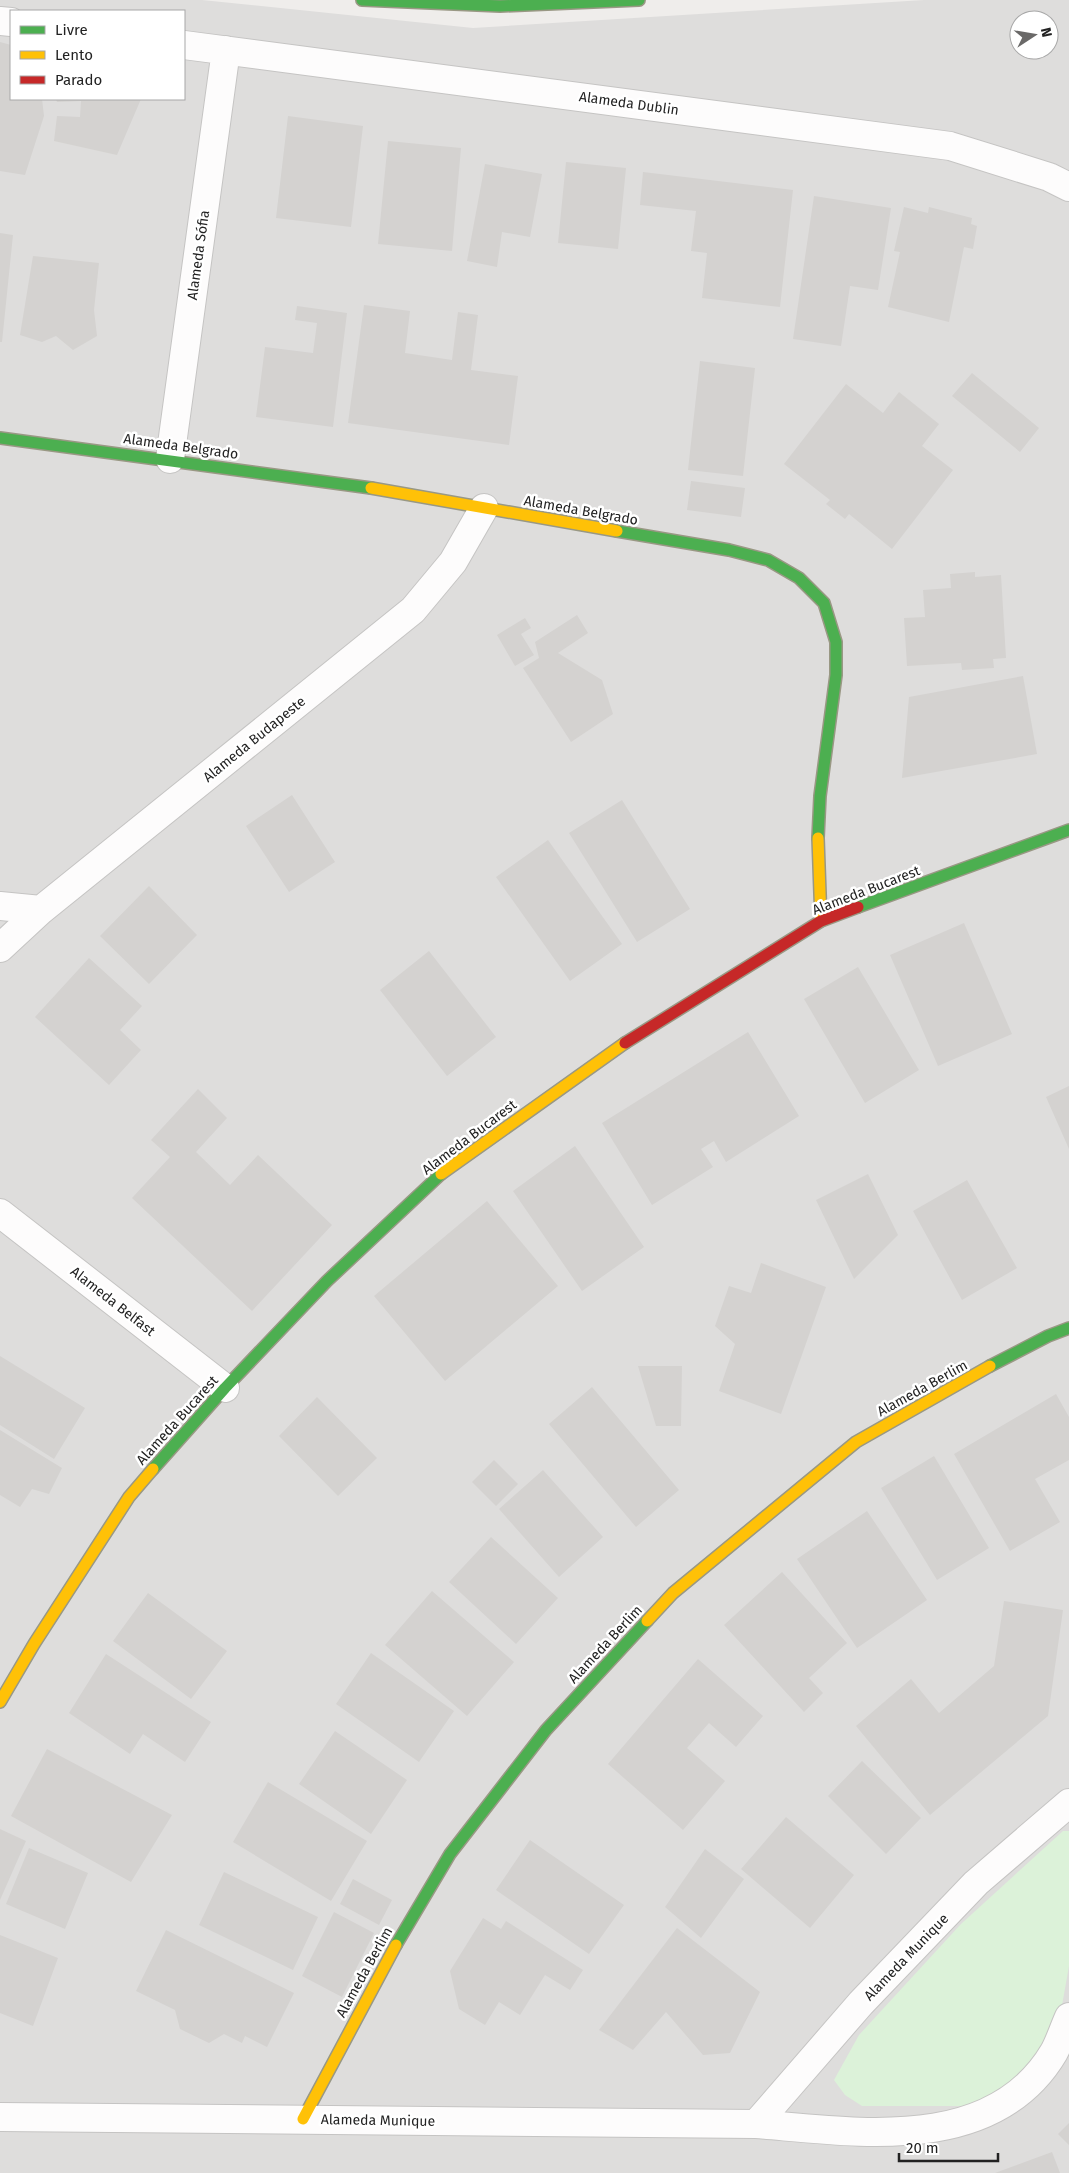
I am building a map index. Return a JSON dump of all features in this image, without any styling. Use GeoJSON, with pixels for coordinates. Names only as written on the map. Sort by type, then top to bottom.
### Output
{"type":"FeatureCollection","features":[{"type":"Feature","properties":{"kind":"street"},"geometry":{"type":"LineString","coordinates":[[362,0],[430,6],[571,5],[639,0]]}},
{"type":"Feature","properties":{"kind":"street","name":"Alameda Dublin"},"geometry":{"type":"LineString","coordinates":[[185,45],[950,146],[1049,177],[1069,187]]}},
{"type":"Feature","properties":{"kind":"street","name":"Alameda Sófia"},"geometry":{"type":"LineString","coordinates":[[170,459],[226,50]]}},
{"type":"Feature","properties":{"kind":"street","name":"Alameda Belgrado"},"geometry":{"type":"LineString","coordinates":[[0,438],[170,459],[410,493],[484,508],[729,550],[768,560],[799,578],[824,603],[836,642],[836,675],[820,796],[817,850],[821,921]]}},
{"type":"Feature","properties":{"kind":"street","name":"Alameda Budapeste"},"geometry":{"type":"LineString","coordinates":[[0,948],[41,910],[413,610],[453,562],[484,508]]}},
{"type":"Feature","properties":{"kind":"street","name":"Alameda Bucarest"},"geometry":{"type":"LineString","coordinates":[[0,1702],[34,1644],[128,1497],[225,1388],[327,1281],[442,1173],[619,1047],[821,921],[1069,830]]}},
{"type":"Feature","properties":{"kind":"street"},"geometry":{"type":"LineString","coordinates":[[0,906],[41,910]]}},
{"type":"Feature","properties":{"kind":"street","name":"Alameda Belfast"},"geometry":{"type":"LineString","coordinates":[[0,1213],[225,1388]]}},
{"type":"Feature","properties":{"kind":"street","name":"Alameda Berlim"},"geometry":{"type":"LineString","coordinates":[[303,2119],[377,1977],[450,1854],[546,1730],[673,1593],[856,1442],[936,1395],[1048,1336],[1069,1328]]}},
{"type":"Feature","properties":{"kind":"street","name":"Alameda Munique"},"geometry":{"type":"LineString","coordinates":[[756,2124],[861,2003],[976,1883],[1069,1803]]}},
{"type":"Feature","properties":{"kind":"street","name":"Alameda Munique"},"geometry":{"type":"LineString","coordinates":[[0,2117],[756,2124],[847,2131],[934,2129],[979,2118],[1012,2098],[1035,2076],[1054,2052],[1069,2017]]}},
{"type":"Feature","properties":{"kind":"shaded area"},"geometry":{"type":"Polygon","coordinates":[[[0,0],[202,0],[473,28],[924,0],[1069,0],[1069,2173],[0,2173],[0,0]]]}},
{"type":"Feature","properties":{"kind":"green space"},"geometry":{"type":"Polygon","coordinates":[[[1063,1831],[1069,1831],[1069,1966],[1061,2011],[1047,2042],[1027,2067],[1003,2091],[975,2106],[862,2106],[845,2095],[834,2080],[859,2035],[961,1924],[1063,1831]]]}},
{"type":"Feature","properties":{"kind":"building"},"geometry":{"type":"Polygon","coordinates":[[[0,42],[10,45],[10,100],[42,100],[44,116],[25,175],[0,171],[0,42]]]}},
{"type":"Feature","properties":{"kind":"building"},"geometry":{"type":"Polygon","coordinates":[[[56,100],[141,100],[117,155],[54,141],[57,116],[80,117],[81,101],[57,102],[56,100]]]}},
{"type":"Feature","properties":{"kind":"building"},"geometry":{"type":"Polygon","coordinates":[[[288,116],[363,126],[351,227],[276,218],[288,116]]]}},
{"type":"Feature","properties":{"kind":"building"},"geometry":{"type":"Polygon","coordinates":[[[388,141],[461,148],[452,251],[378,244],[388,141]]]}},
{"type":"Feature","properties":{"kind":"building"},"geometry":{"type":"Polygon","coordinates":[[[566,162],[626,168],[618,249],[558,243],[566,162]]]}},
{"type":"Feature","properties":{"kind":"building"},"geometry":{"type":"Polygon","coordinates":[[[485,164],[542,174],[530,237],[502,232],[497,267],[467,261],[485,164]]]}},
{"type":"Feature","properties":{"kind":"building"},"geometry":{"type":"Polygon","coordinates":[[[643,172],[793,190],[780,307],[702,298],[707,253],[691,251],[696,211],[640,205],[643,172]]]}},
{"type":"Feature","properties":{"kind":"building"},"geometry":{"type":"Polygon","coordinates":[[[814,196],[891,208],[878,290],[850,286],[841,346],[793,339],[814,196]]]}},
{"type":"Feature","properties":{"kind":"building"},"geometry":{"type":"Polygon","coordinates":[[[904,207],[928,213],[929,207],[972,218],[971,224],[977,226],[973,249],[964,247],[949,322],[888,307],[900,252],[894,251],[904,207]]]}},
{"type":"Feature","properties":{"kind":"building"},"geometry":{"type":"Polygon","coordinates":[[[0,233],[13,235],[2,342],[0,342],[0,233]]]}},
{"type":"Feature","properties":{"kind":"building"},"geometry":{"type":"Polygon","coordinates":[[[33,256],[99,263],[94,310],[97,336],[73,350],[56,336],[42,342],[20,335],[33,256]]]}},
{"type":"Feature","properties":{"kind":"building"},"geometry":{"type":"Polygon","coordinates":[[[364,305],[410,311],[405,353],[452,360],[458,312],[478,315],[471,370],[518,376],[509,445],[348,423],[364,305]]]}},
{"type":"Feature","properties":{"kind":"building"},"geometry":{"type":"Polygon","coordinates":[[[297,306],[347,313],[333,427],[256,417],[265,347],[313,353],[317,323],[295,320],[297,306]]]}},
{"type":"Feature","properties":{"kind":"building"},"geometry":{"type":"Polygon","coordinates":[[[700,361],[755,368],[743,476],[688,470],[700,361]]]}},
{"type":"Feature","properties":{"kind":"building"},"geometry":{"type":"Polygon","coordinates":[[[972,373],[1039,428],[1020,452],[952,396],[972,373]]]}},
{"type":"Feature","properties":{"kind":"building"},"geometry":{"type":"Polygon","coordinates":[[[846,384],[883,413],[899,392],[939,424],[922,446],[953,470],[892,549],[849,514],[845,519],[826,504],[830,500],[784,464],[846,384]]]}},
{"type":"Feature","properties":{"kind":"building"},"geometry":{"type":"Polygon","coordinates":[[[691,481],[745,488],[741,517],[687,510],[691,481]]]}},
{"type":"Feature","properties":{"kind":"building"},"geometry":{"type":"Polygon","coordinates":[[[975,572],[975,577],[1001,575],[1006,658],[993,659],[994,668],[962,670],[961,663],[907,666],[904,618],[925,617],[923,590],[951,588],[950,574],[975,572]]]}},
{"type":"Feature","properties":{"kind":"building"},"geometry":{"type":"Polygon","coordinates":[[[577,615],[588,633],[558,653],[602,680],[613,714],[571,742],[523,668],[539,658],[535,642],[577,615]]]}},
{"type":"Feature","properties":{"kind":"building"},"geometry":{"type":"Polygon","coordinates":[[[525,618],[531,628],[521,634],[534,655],[515,666],[497,635],[525,618]]]}},
{"type":"Feature","properties":{"kind":"building"},"geometry":{"type":"Polygon","coordinates":[[[1023,676],[1037,754],[902,778],[909,697],[1023,676]]]}},
{"type":"Feature","properties":{"kind":"building"},"geometry":{"type":"Polygon","coordinates":[[[292,795],[335,862],[289,892],[246,826],[292,795]]]}},
{"type":"Feature","properties":{"kind":"building"},"geometry":{"type":"Polygon","coordinates":[[[622,800],[690,909],[637,942],[569,833],[622,800]]]}},
{"type":"Feature","properties":{"kind":"building"},"geometry":{"type":"Polygon","coordinates":[[[548,840],[622,944],[570,981],[496,877],[548,840]]]}},
{"type":"Feature","properties":{"kind":"building"},"geometry":{"type":"Polygon","coordinates":[[[149,886],[197,935],[149,984],[100,936],[149,886]]]}},
{"type":"Feature","properties":{"kind":"building"},"geometry":{"type":"Polygon","coordinates":[[[964,923],[1012,1034],[938,1066],[890,955],[964,923]]]}},
{"type":"Feature","properties":{"kind":"building"},"geometry":{"type":"Polygon","coordinates":[[[429,951],[496,1037],[447,1076],[380,990],[429,951]]]}},
{"type":"Feature","properties":{"kind":"building"},"geometry":{"type":"Polygon","coordinates":[[[89,958],[142,1006],[120,1030],[141,1050],[109,1085],[35,1017],[89,958]]]}},
{"type":"Feature","properties":{"kind":"building"},"geometry":{"type":"Polygon","coordinates":[[[858,967],[919,1070],[865,1103],[804,999],[858,967]]]}},
{"type":"Feature","properties":{"kind":"building"},"geometry":{"type":"Polygon","coordinates":[[[748,1032],[799,1116],[726,1162],[714,1141],[701,1149],[713,1167],[652,1205],[602,1123],[748,1032]]]}},
{"type":"Feature","properties":{"kind":"building"},"geometry":{"type":"Polygon","coordinates":[[[1069,1086],[1069,1149],[1046,1097],[1069,1086]]]}},
{"type":"Feature","properties":{"kind":"building"},"geometry":{"type":"Polygon","coordinates":[[[198,1089],[227,1118],[196,1152],[230,1185],[258,1155],[332,1225],[252,1311],[132,1198],[170,1157],[151,1140],[198,1089]]]}},
{"type":"Feature","properties":{"kind":"building"},"geometry":{"type":"Polygon","coordinates":[[[575,1146],[644,1247],[582,1291],[513,1191],[575,1146]]]}},
{"type":"Feature","properties":{"kind":"building"},"geometry":{"type":"Polygon","coordinates":[[[868,1174],[898,1235],[854,1279],[816,1200],[868,1174]]]}},
{"type":"Feature","properties":{"kind":"building"},"geometry":{"type":"Polygon","coordinates":[[[967,1180],[1017,1268],[962,1300],[913,1211],[967,1180]]]}},
{"type":"Feature","properties":{"kind":"building"},"geometry":{"type":"Polygon","coordinates":[[[487,1201],[558,1286],[445,1381],[374,1296],[487,1201]]]}},
{"type":"Feature","properties":{"kind":"building"},"geometry":{"type":"Polygon","coordinates":[[[761,1263],[826,1287],[781,1414],[719,1391],[735,1344],[715,1326],[729,1286],[751,1293],[761,1263]]]}},
{"type":"Feature","properties":{"kind":"building"},"geometry":{"type":"Polygon","coordinates":[[[0,1356],[85,1408],[54,1459],[0,1425],[0,1356]]]}},
{"type":"Feature","properties":{"kind":"building"},"geometry":{"type":"Polygon","coordinates":[[[638,1366],[682,1366],[681,1426],[656,1426],[638,1366]]]}},
{"type":"Feature","properties":{"kind":"building"},"geometry":{"type":"Polygon","coordinates":[[[592,1387],[679,1490],[636,1527],[549,1424],[592,1387]]]}},
{"type":"Feature","properties":{"kind":"building"},"geometry":{"type":"Polygon","coordinates":[[[1056,1394],[1069,1417],[1069,1460],[1035,1479],[1060,1522],[1010,1551],[954,1454],[1056,1394]]]}},
{"type":"Feature","properties":{"kind":"building"},"geometry":{"type":"Polygon","coordinates":[[[317,1397],[377,1458],[338,1496],[279,1436],[317,1397]]]}},
{"type":"Feature","properties":{"kind":"building"},"geometry":{"type":"Polygon","coordinates":[[[0,1430],[62,1468],[49,1494],[32,1489],[20,1507],[0,1495],[0,1430]]]}},
{"type":"Feature","properties":{"kind":"building"},"geometry":{"type":"Polygon","coordinates":[[[934,1456],[989,1548],[937,1580],[881,1488],[934,1456]]]}},
{"type":"Feature","properties":{"kind":"building"},"geometry":{"type":"Polygon","coordinates":[[[494,1460],[518,1484],[496,1506],[472,1482],[494,1460]]]}},
{"type":"Feature","properties":{"kind":"building"},"geometry":{"type":"Polygon","coordinates":[[[543,1470],[603,1537],[559,1577],[499,1509],[543,1470]]]}},
{"type":"Feature","properties":{"kind":"building"},"geometry":{"type":"Polygon","coordinates":[[[867,1511],[927,1600],[857,1648],[797,1559],[867,1511]]]}},
{"type":"Feature","properties":{"kind":"building"},"geometry":{"type":"Polygon","coordinates":[[[491,1537],[558,1598],[516,1644],[449,1582],[491,1537]]]}},
{"type":"Feature","properties":{"kind":"building"},"geometry":{"type":"Polygon","coordinates":[[[782,1572],[847,1643],[809,1678],[823,1693],[804,1712],[724,1625],[782,1572]]]}},
{"type":"Feature","properties":{"kind":"building"},"geometry":{"type":"Polygon","coordinates":[[[432,1591],[514,1662],[467,1716],[385,1645],[432,1591]]]}},
{"type":"Feature","properties":{"kind":"building"},"geometry":{"type":"Polygon","coordinates":[[[148,1593],[227,1651],[191,1699],[113,1641],[148,1593]]]}},
{"type":"Feature","properties":{"kind":"building"},"geometry":{"type":"Polygon","coordinates":[[[1004,1601],[1063,1610],[1048,1716],[930,1815],[856,1726],[911,1679],[939,1713],[994,1666],[1004,1601]]]}},
{"type":"Feature","properties":{"kind":"building"},"geometry":{"type":"Polygon","coordinates":[[[371,1653],[454,1711],[419,1762],[336,1704],[371,1653]]]}},
{"type":"Feature","properties":{"kind":"building"},"geometry":{"type":"Polygon","coordinates":[[[106,1654],[211,1722],[185,1762],[143,1734],[130,1754],[69,1713],[106,1654]]]}},
{"type":"Feature","properties":{"kind":"building"},"geometry":{"type":"Polygon","coordinates":[[[698,1659],[763,1716],[736,1747],[709,1723],[687,1748],[725,1781],[683,1830],[608,1764],[698,1659]]]}},
{"type":"Feature","properties":{"kind":"building"},"geometry":{"type":"Polygon","coordinates":[[[335,1731],[407,1780],[371,1834],[299,1784],[335,1731]]]}},
{"type":"Feature","properties":{"kind":"building"},"geometry":{"type":"Polygon","coordinates":[[[47,1749],[172,1815],[131,1882],[11,1816],[47,1749]]]}},
{"type":"Feature","properties":{"kind":"building"},"geometry":{"type":"Polygon","coordinates":[[[862,1761],[921,1818],[886,1854],[828,1796],[862,1761]]]}},
{"type":"Feature","properties":{"kind":"building"},"geometry":{"type":"Polygon","coordinates":[[[268,1782],[367,1841],[331,1901],[233,1842],[268,1782]]]}},
{"type":"Feature","properties":{"kind":"building"},"geometry":{"type":"Polygon","coordinates":[[[786,1817],[854,1875],[810,1928],[741,1869],[786,1817]]]}},
{"type":"Feature","properties":{"kind":"building"},"geometry":{"type":"Polygon","coordinates":[[[0,1829],[26,1841],[0,1900],[0,1829]]]}},
{"type":"Feature","properties":{"kind":"building"},"geometry":{"type":"Polygon","coordinates":[[[530,1840],[624,1905],[589,1954],[496,1890],[530,1840]]]}},
{"type":"Feature","properties":{"kind":"building"},"geometry":{"type":"Polygon","coordinates":[[[29,1848],[88,1873],[65,1929],[6,1904],[29,1848]]]}},
{"type":"Feature","properties":{"kind":"building"},"geometry":{"type":"Polygon","coordinates":[[[705,1849],[744,1879],[701,1938],[665,1907],[705,1849]]]}},
{"type":"Feature","properties":{"kind":"building"},"geometry":{"type":"Polygon","coordinates":[[[224,1872],[318,1917],[293,1970],[199,1925],[224,1872]]]}},
{"type":"Feature","properties":{"kind":"building"},"geometry":{"type":"Polygon","coordinates":[[[353,1879],[392,1900],[379,1925],[340,1904],[353,1879]]]}},
{"type":"Feature","properties":{"kind":"building"},"geometry":{"type":"Polygon","coordinates":[[[334,1912],[374,1933],[342,1997],[302,1976],[334,1912]]]}},
{"type":"Feature","properties":{"kind":"building"},"geometry":{"type":"Polygon","coordinates":[[[483,1918],[501,1929],[506,1921],[583,1970],[570,1990],[545,1975],[520,2015],[499,2002],[485,2025],[459,2009],[450,1971],[483,1918]]]}},
{"type":"Feature","properties":{"kind":"building"},"geometry":{"type":"Polygon","coordinates":[[[677,1928],[760,1992],[730,2053],[703,2055],[666,2012],[633,2050],[599,2030],[677,1928]]]}},
{"type":"Feature","properties":{"kind":"building"},"geometry":{"type":"Polygon","coordinates":[[[166,1930],[294,1993],[267,2047],[245,2036],[242,2043],[224,2034],[209,2043],[180,2029],[175,2010],[136,1991],[166,1930]]]}},
{"type":"Feature","properties":{"kind":"building"},"geometry":{"type":"Polygon","coordinates":[[[0,1935],[58,1958],[33,2026],[0,2013],[0,1935]]]}},
{"type":"Feature","properties":{"kind":"building"},"geometry":{"type":"Polygon","coordinates":[[[1069,2123],[1069,2145],[1058,2134],[1069,2123]]]}},
{"type":"Feature","properties":{"kind":"building"},"geometry":{"type":"Polygon","coordinates":[[[1052,2152],[1060,2173],[995,2173],[1052,2152]]]}},
{"type":"Feature","properties":{"kind":"traffic: fast"},"geometry":{"type":"LineString","coordinates":[[362,0],[500,6],[639,0]]}},
{"type":"Feature","properties":{"kind":"traffic: fast"},"geometry":{"type":"LineString","coordinates":[[0,438],[371,488]]}},
{"type":"Feature","properties":{"kind":"traffic: fast"},"geometry":{"type":"LineString","coordinates":[[617,531],[729,550],[768,560],[799,578],[824,603],[836,642],[836,675],[820,796],[818,838]]}},
{"type":"Feature","properties":{"kind":"traffic: fast"},"geometry":{"type":"LineString","coordinates":[[858,907],[1069,830]]}},
{"type":"Feature","properties":{"kind":"traffic: fast"},"geometry":{"type":"LineString","coordinates":[[153,1469],[225,1388],[327,1281],[441,1174]]}},
{"type":"Feature","properties":{"kind":"traffic: fast"},"geometry":{"type":"LineString","coordinates":[[990,1366],[1048,1336],[1069,1328]]}},
{"type":"Feature","properties":{"kind":"traffic: fast"},"geometry":{"type":"LineString","coordinates":[[396,1945],[450,1854],[546,1730],[647,1621]]}},
{"type":"Feature","properties":{"kind":"traffic: slow"},"geometry":{"type":"LineString","coordinates":[[371,488],[617,531]]}},
{"type":"Feature","properties":{"kind":"traffic: slow"},"geometry":{"type":"LineString","coordinates":[[818,838],[821,921]]}},
{"type":"Feature","properties":{"kind":"traffic: slow"},"geometry":{"type":"LineString","coordinates":[[441,1174],[625,1043]]}},
{"type":"Feature","properties":{"kind":"traffic: slow"},"geometry":{"type":"LineString","coordinates":[[647,1621],[673,1593],[856,1442],[990,1366]]}},
{"type":"Feature","properties":{"kind":"traffic: slow"},"geometry":{"type":"LineString","coordinates":[[0,1702],[34,1644],[129,1497],[153,1469]]}},
{"type":"Feature","properties":{"kind":"traffic: slow"},"geometry":{"type":"LineString","coordinates":[[303,2119],[396,1945]]}},
{"type":"Feature","properties":{"kind":"traffic: jam"},"geometry":{"type":"LineString","coordinates":[[625,1043],[821,921],[858,907]]}}]}
